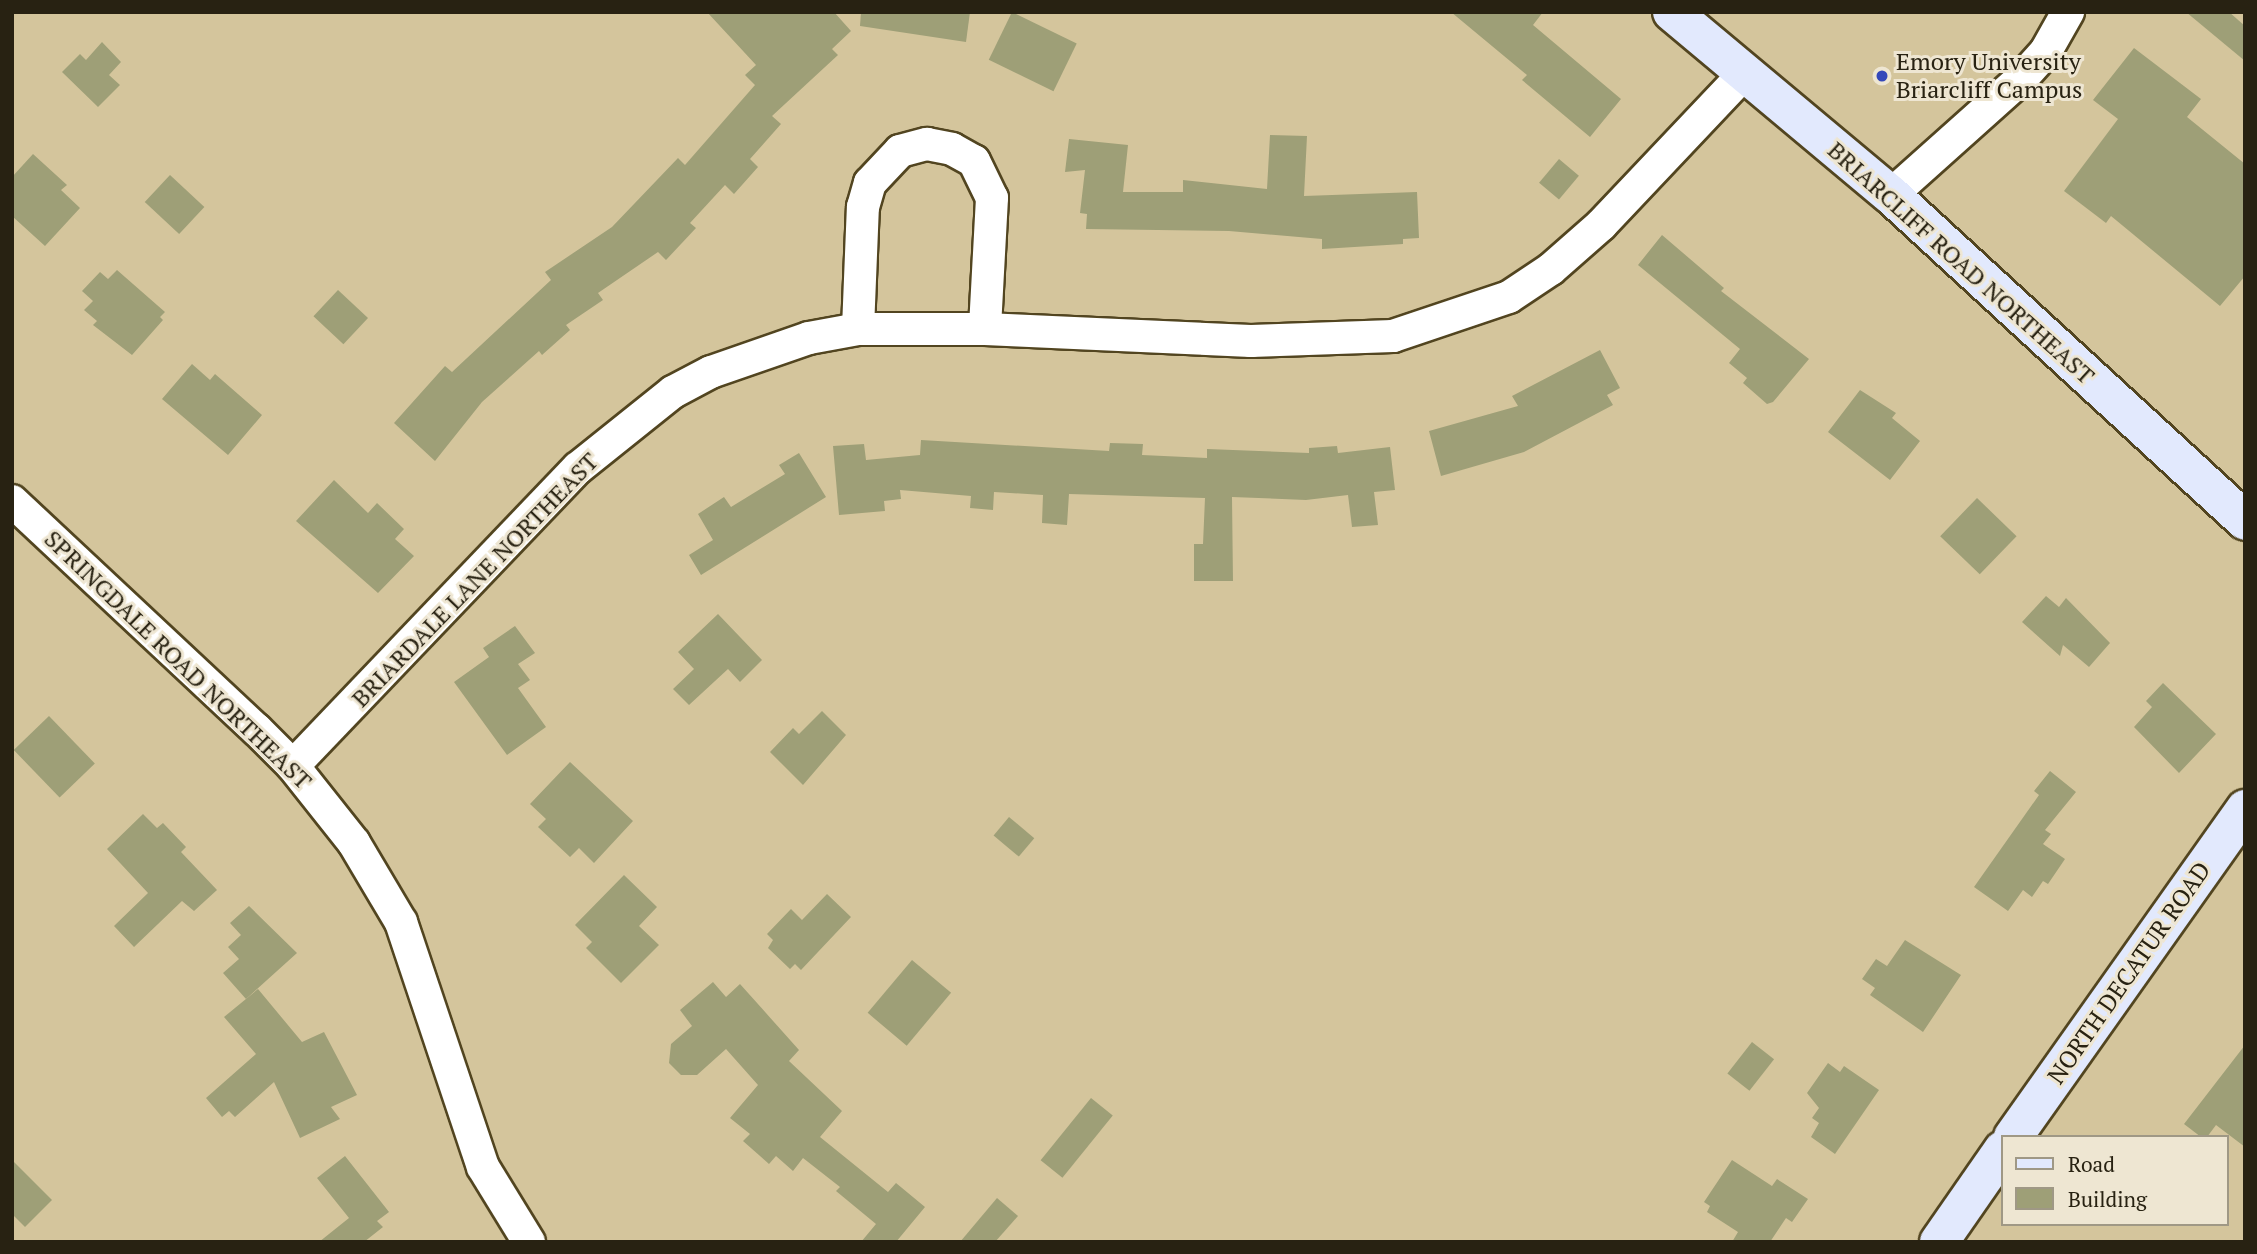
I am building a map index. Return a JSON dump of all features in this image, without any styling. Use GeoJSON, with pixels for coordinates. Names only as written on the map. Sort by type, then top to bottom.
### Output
{"type":"FeatureCollection","features":[{"type":"Feature","properties":{"kind":"main road","name":"BRIARCLIFF ROAD NORTHEAST"},"geometry":{"type":"LineString","coordinates":[[1672,12],[1891,195],[2245,520]]}},
{"type":"Feature","properties":{"kind":"main road","name":"NORTH DECATUR ROAD"},"geometry":{"type":"LineString","coordinates":[[2013,1135],[2245,809]]}},
{"type":"Feature","properties":{"kind":"main road"},"geometry":{"type":"LineString","coordinates":[[1939,1242],[2002,1151]]}},
{"type":"Feature","properties":{"kind":"street"},"geometry":{"type":"LineString","coordinates":[[1891,195],[2022,78],[2046,51],[2068,12]]}},
{"type":"Feature","properties":{"kind":"street","name":"BRIARDALE LANE NORTHEAST"},"geometry":{"type":"LineString","coordinates":[[293,766],[578,468],[673,392],[711,372],[796,342],[858,329],[985,329],[1251,341],[1394,336],[1466,314],[1509,297],[1551,270],[1601,225],[1744,74]]}},
{"type":"Feature","properties":{"kind":"street"},"geometry":{"type":"LineString","coordinates":[[858,329],[863,207],[870,183],[900,151],[927,144],[952,149],[974,161],[992,198],[985,329]]}},
{"type":"Feature","properties":{"kind":"street","name":"SPRINGDALE ROAD NORTHEAST"},"geometry":{"type":"LineString","coordinates":[[12,501],[293,766],[354,843],[401,922],[468,1130],[483,1167],[529,1242]]}},
{"type":"Feature","properties":{"kind":"building"},"geometry":{"type":"Polygon","coordinates":[[[707,12],[834,12],[851,31],[832,49],[838,55],[772,116],[781,124],[750,159],[758,167],[734,194],[725,185],[690,223],[696,228],[666,260],[658,252],[598,293],[603,300],[566,325],[570,330],[542,355],[539,351],[482,402],[435,461],[394,423],[445,366],[452,372],[551,280],[545,272],[612,227],[678,158],[685,165],[755,85],[745,75],[756,65],[707,12]]]}},
{"type":"Feature","properties":{"kind":"building"},"geometry":{"type":"Polygon","coordinates":[[[861,12],[970,12],[966,42],[860,26],[861,12]]]}},
{"type":"Feature","properties":{"kind":"building"},"geometry":{"type":"Polygon","coordinates":[[[1012,12],[1077,44],[1053,91],[989,60],[1012,12]]]}},
{"type":"Feature","properties":{"kind":"building"},"geometry":{"type":"Polygon","coordinates":[[[1451,12],[1543,12],[1533,25],[1621,99],[1590,137],[1522,80],[1527,75],[1451,12]]]}},
{"type":"Feature","properties":{"kind":"building"},"geometry":{"type":"Polygon","coordinates":[[[2186,12],[2229,12],[2245,26],[2245,61],[2186,12]]]}},
{"type":"Feature","properties":{"kind":"building"},"geometry":{"type":"Polygon","coordinates":[[[102,42],[121,62],[109,75],[120,85],[98,107],[62,72],[80,54],[86,60],[102,42]]]}},
{"type":"Feature","properties":{"kind":"building"},"geometry":{"type":"Polygon","coordinates":[[[2134,48],[2201,99],[2187,117],[2245,164],[2245,276],[2220,306],[2111,216],[2106,223],[2064,191],[2118,119],[2093,100],[2134,48]]]}},
{"type":"Feature","properties":{"kind":"building"},"geometry":{"type":"Polygon","coordinates":[[[1270,135],[1307,136],[1304,196],[1417,192],[1419,238],[1403,239],[1403,244],[1322,249],[1322,239],[1229,231],[1086,229],[1087,214],[1080,213],[1085,170],[1065,172],[1069,139],[1128,145],[1123,192],[1183,192],[1183,180],[1267,189],[1270,135]]]}},
{"type":"Feature","properties":{"kind":"building"},"geometry":{"type":"Polygon","coordinates":[[[33,154],[67,185],[61,190],[80,208],[45,246],[12,216],[12,177],[33,154]]]}},
{"type":"Feature","properties":{"kind":"building"},"geometry":{"type":"Polygon","coordinates":[[[1559,159],[1579,176],[1559,199],[1539,183],[1559,159]]]}},
{"type":"Feature","properties":{"kind":"building"},"geometry":{"type":"Polygon","coordinates":[[[170,175],[204,207],[179,234],[145,202],[170,175]]]}},
{"type":"Feature","properties":{"kind":"building"},"geometry":{"type":"Polygon","coordinates":[[[1662,235],[1724,288],[1721,291],[1809,359],[1773,402],[1767,404],[1743,383],[1747,378],[1729,363],[1740,349],[1638,265],[1662,235]]]}},
{"type":"Feature","properties":{"kind":"building"},"geometry":{"type":"Polygon","coordinates":[[[117,270],[165,312],[160,317],[163,320],[132,355],[93,325],[97,321],[84,310],[93,301],[82,291],[100,272],[108,279],[117,270]]]}},
{"type":"Feature","properties":{"kind":"building"},"geometry":{"type":"Polygon","coordinates":[[[338,290],[368,318],[343,344],[313,316],[338,290]]]}},
{"type":"Feature","properties":{"kind":"building"},"geometry":{"type":"Polygon","coordinates":[[[1600,350],[1620,388],[1607,395],[1613,405],[1524,452],[1441,476],[1429,431],[1518,406],[1512,396],[1600,350]]]}},
{"type":"Feature","properties":{"kind":"building"},"geometry":{"type":"Polygon","coordinates":[[[192,364],[210,380],[215,374],[262,415],[228,455],[162,399],[192,364]]]}},
{"type":"Feature","properties":{"kind":"building"},"geometry":{"type":"Polygon","coordinates":[[[1860,390],[1896,413],[1892,418],[1920,441],[1890,480],[1828,432],[1860,390]]]}},
{"type":"Feature","properties":{"kind":"building"},"geometry":{"type":"Polygon","coordinates":[[[921,440],[1109,451],[1110,443],[1143,444],[1142,455],[1207,458],[1207,449],[1309,453],[1309,448],[1337,446],[1338,453],[1390,447],[1395,490],[1374,492],[1378,525],[1352,527],[1348,495],[1306,500],[1232,497],[1233,581],[1194,581],[1194,544],[1203,544],[1205,498],[1069,494],[1067,525],[1042,523],[1043,495],[994,492],[993,510],[970,508],[971,496],[900,490],[901,499],[884,501],[885,511],[839,515],[833,446],[864,444],[866,460],[920,455],[921,440]]]}},
{"type":"Feature","properties":{"kind":"building"},"geometry":{"type":"Polygon","coordinates":[[[799,453],[826,497],[701,575],[689,555],[713,540],[698,514],[724,497],[731,507],[785,474],[779,465],[799,453]]]}},
{"type":"Feature","properties":{"kind":"building"},"geometry":{"type":"Polygon","coordinates":[[[334,480],[368,513],[377,503],[404,529],[395,539],[414,556],[378,593],[296,521],[334,480]]]}},
{"type":"Feature","properties":{"kind":"building"},"geometry":{"type":"Polygon","coordinates":[[[1977,498],[2017,536],[1980,574],[1940,536],[1977,498]]]}},
{"type":"Feature","properties":{"kind":"building"},"geometry":{"type":"Polygon","coordinates":[[[2046,596],[2059,607],[2066,598],[2110,643],[2089,667],[2063,645],[2060,656],[2022,622],[2046,596]]]}},
{"type":"Feature","properties":{"kind":"building"},"geometry":{"type":"Polygon","coordinates":[[[718,614],[762,660],[740,682],[728,669],[689,705],[673,689],[694,669],[678,652],[718,614]]]}},
{"type":"Feature","properties":{"kind":"building"},"geometry":{"type":"Polygon","coordinates":[[[515,626],[535,653],[518,664],[530,680],[518,688],[546,727],[507,755],[454,682],[489,657],[483,648],[515,626]]]}},
{"type":"Feature","properties":{"kind":"building"},"geometry":{"type":"Polygon","coordinates":[[[2163,683],[2216,734],[2179,773],[2134,727],[2152,707],[2146,701],[2163,683]]]}},
{"type":"Feature","properties":{"kind":"building"},"geometry":{"type":"Polygon","coordinates":[[[822,711],[846,735],[803,785],[770,752],[793,728],[799,734],[822,711]]]}},
{"type":"Feature","properties":{"kind":"building"},"geometry":{"type":"Polygon","coordinates":[[[49,716],[95,763],[60,798],[14,750],[49,716]]]}},
{"type":"Feature","properties":{"kind":"building"},"geometry":{"type":"Polygon","coordinates":[[[570,762],[633,821],[594,863],[579,848],[570,857],[538,827],[546,819],[530,804],[570,762]]]}},
{"type":"Feature","properties":{"kind":"building"},"geometry":{"type":"Polygon","coordinates":[[[2050,771],[2076,792],[2045,830],[2051,834],[2043,844],[2065,859],[2048,884],[2043,881],[2032,897],[2023,890],[2008,911],[1974,887],[2039,795],[2034,791],[2050,771]]]}},
{"type":"Feature","properties":{"kind":"building"},"geometry":{"type":"Polygon","coordinates":[[[143,814],[157,828],[163,823],[186,847],[181,852],[217,890],[194,911],[182,901],[134,947],[114,926],[148,893],[107,849],[143,814]]]}},
{"type":"Feature","properties":{"kind":"building"},"geometry":{"type":"Polygon","coordinates":[[[1009,817],[1034,838],[1019,857],[994,835],[1009,817]]]}},
{"type":"Feature","properties":{"kind":"building"},"geometry":{"type":"Polygon","coordinates":[[[624,875],[657,907],[639,926],[659,945],[621,983],[586,948],[592,942],[575,925],[624,875]]]}},
{"type":"Feature","properties":{"kind":"building"},"geometry":{"type":"Polygon","coordinates":[[[827,894],[851,917],[801,970],[795,964],[790,969],[768,948],[773,940],[767,934],[791,909],[802,920],[827,894]]]}},
{"type":"Feature","properties":{"kind":"building"},"geometry":{"type":"Polygon","coordinates":[[[249,906],[297,953],[246,999],[223,973],[239,959],[228,947],[241,935],[230,923],[249,906]]]}},
{"type":"Feature","properties":{"kind":"building"},"geometry":{"type":"Polygon","coordinates":[[[1905,940],[1961,975],[1923,1032],[1870,995],[1875,988],[1862,979],[1876,959],[1887,966],[1905,940]]]}},
{"type":"Feature","properties":{"kind":"building"},"geometry":{"type":"Polygon","coordinates":[[[912,960],[951,993],[907,1046],[868,1013],[912,960]]]}},
{"type":"Feature","properties":{"kind":"building"},"geometry":{"type":"Polygon","coordinates":[[[713,982],[726,997],[740,984],[799,1050],[789,1061],[842,1111],[820,1137],[888,1192],[896,1183],[925,1207],[896,1242],[861,1242],[876,1224],[836,1191],[840,1187],[803,1158],[793,1171],[776,1156],[769,1164],[743,1141],[750,1134],[730,1118],[758,1085],[726,1049],[697,1075],[681,1075],[669,1063],[671,1044],[692,1026],[680,1010],[713,982]]]}},
{"type":"Feature","properties":{"kind":"building"},"geometry":{"type":"Polygon","coordinates":[[[258,989],[302,1042],[324,1032],[357,1095],[331,1107],[340,1119],[300,1138],[274,1082],[235,1117],[229,1111],[222,1117],[206,1098],[256,1054],[224,1017],[258,989]]]}},
{"type":"Feature","properties":{"kind":"building"},"geometry":{"type":"Polygon","coordinates":[[[1752,1042],[1774,1059],[1749,1091],[1727,1074],[1752,1042]]]}},
{"type":"Feature","properties":{"kind":"building"},"geometry":{"type":"Polygon","coordinates":[[[2245,1045],[2245,1147],[2216,1125],[2208,1135],[2198,1135],[2184,1124],[2245,1045]]]}},
{"type":"Feature","properties":{"kind":"building"},"geometry":{"type":"Polygon","coordinates":[[[1828,1063],[1840,1072],[1844,1066],[1879,1090],[1835,1154],[1811,1137],[1819,1123],[1812,1118],[1819,1108],[1807,1093],[1828,1063]]]}},
{"type":"Feature","properties":{"kind":"building"},"geometry":{"type":"Polygon","coordinates":[[[1091,1098],[1113,1116],[1062,1178],[1041,1160],[1091,1098]]]}},
{"type":"Feature","properties":{"kind":"building"},"geometry":{"type":"Polygon","coordinates":[[[345,1156],[389,1212],[377,1221],[383,1227],[364,1242],[319,1242],[349,1218],[317,1178],[345,1156]]]}},
{"type":"Feature","properties":{"kind":"building"},"geometry":{"type":"Polygon","coordinates":[[[12,1160],[52,1200],[25,1227],[12,1214],[12,1160]]]}},
{"type":"Feature","properties":{"kind":"building"},"geometry":{"type":"Polygon","coordinates":[[[1732,1160],[1772,1186],[1777,1179],[1808,1199],[1792,1222],[1786,1218],[1770,1242],[1732,1242],[1738,1232],[1707,1212],[1710,1206],[1704,1202],[1732,1160]]]}},
{"type":"Feature","properties":{"kind":"building"},"geometry":{"type":"Polygon","coordinates":[[[997,1198],[1018,1216],[995,1242],[960,1242],[997,1198]]]}},
{"type":"Feature","properties":{"kind":"place","name":"Emory University Briarcliff Campus"},"geometry":{"type":"Point","coordinates":[1882,76]}}]}
